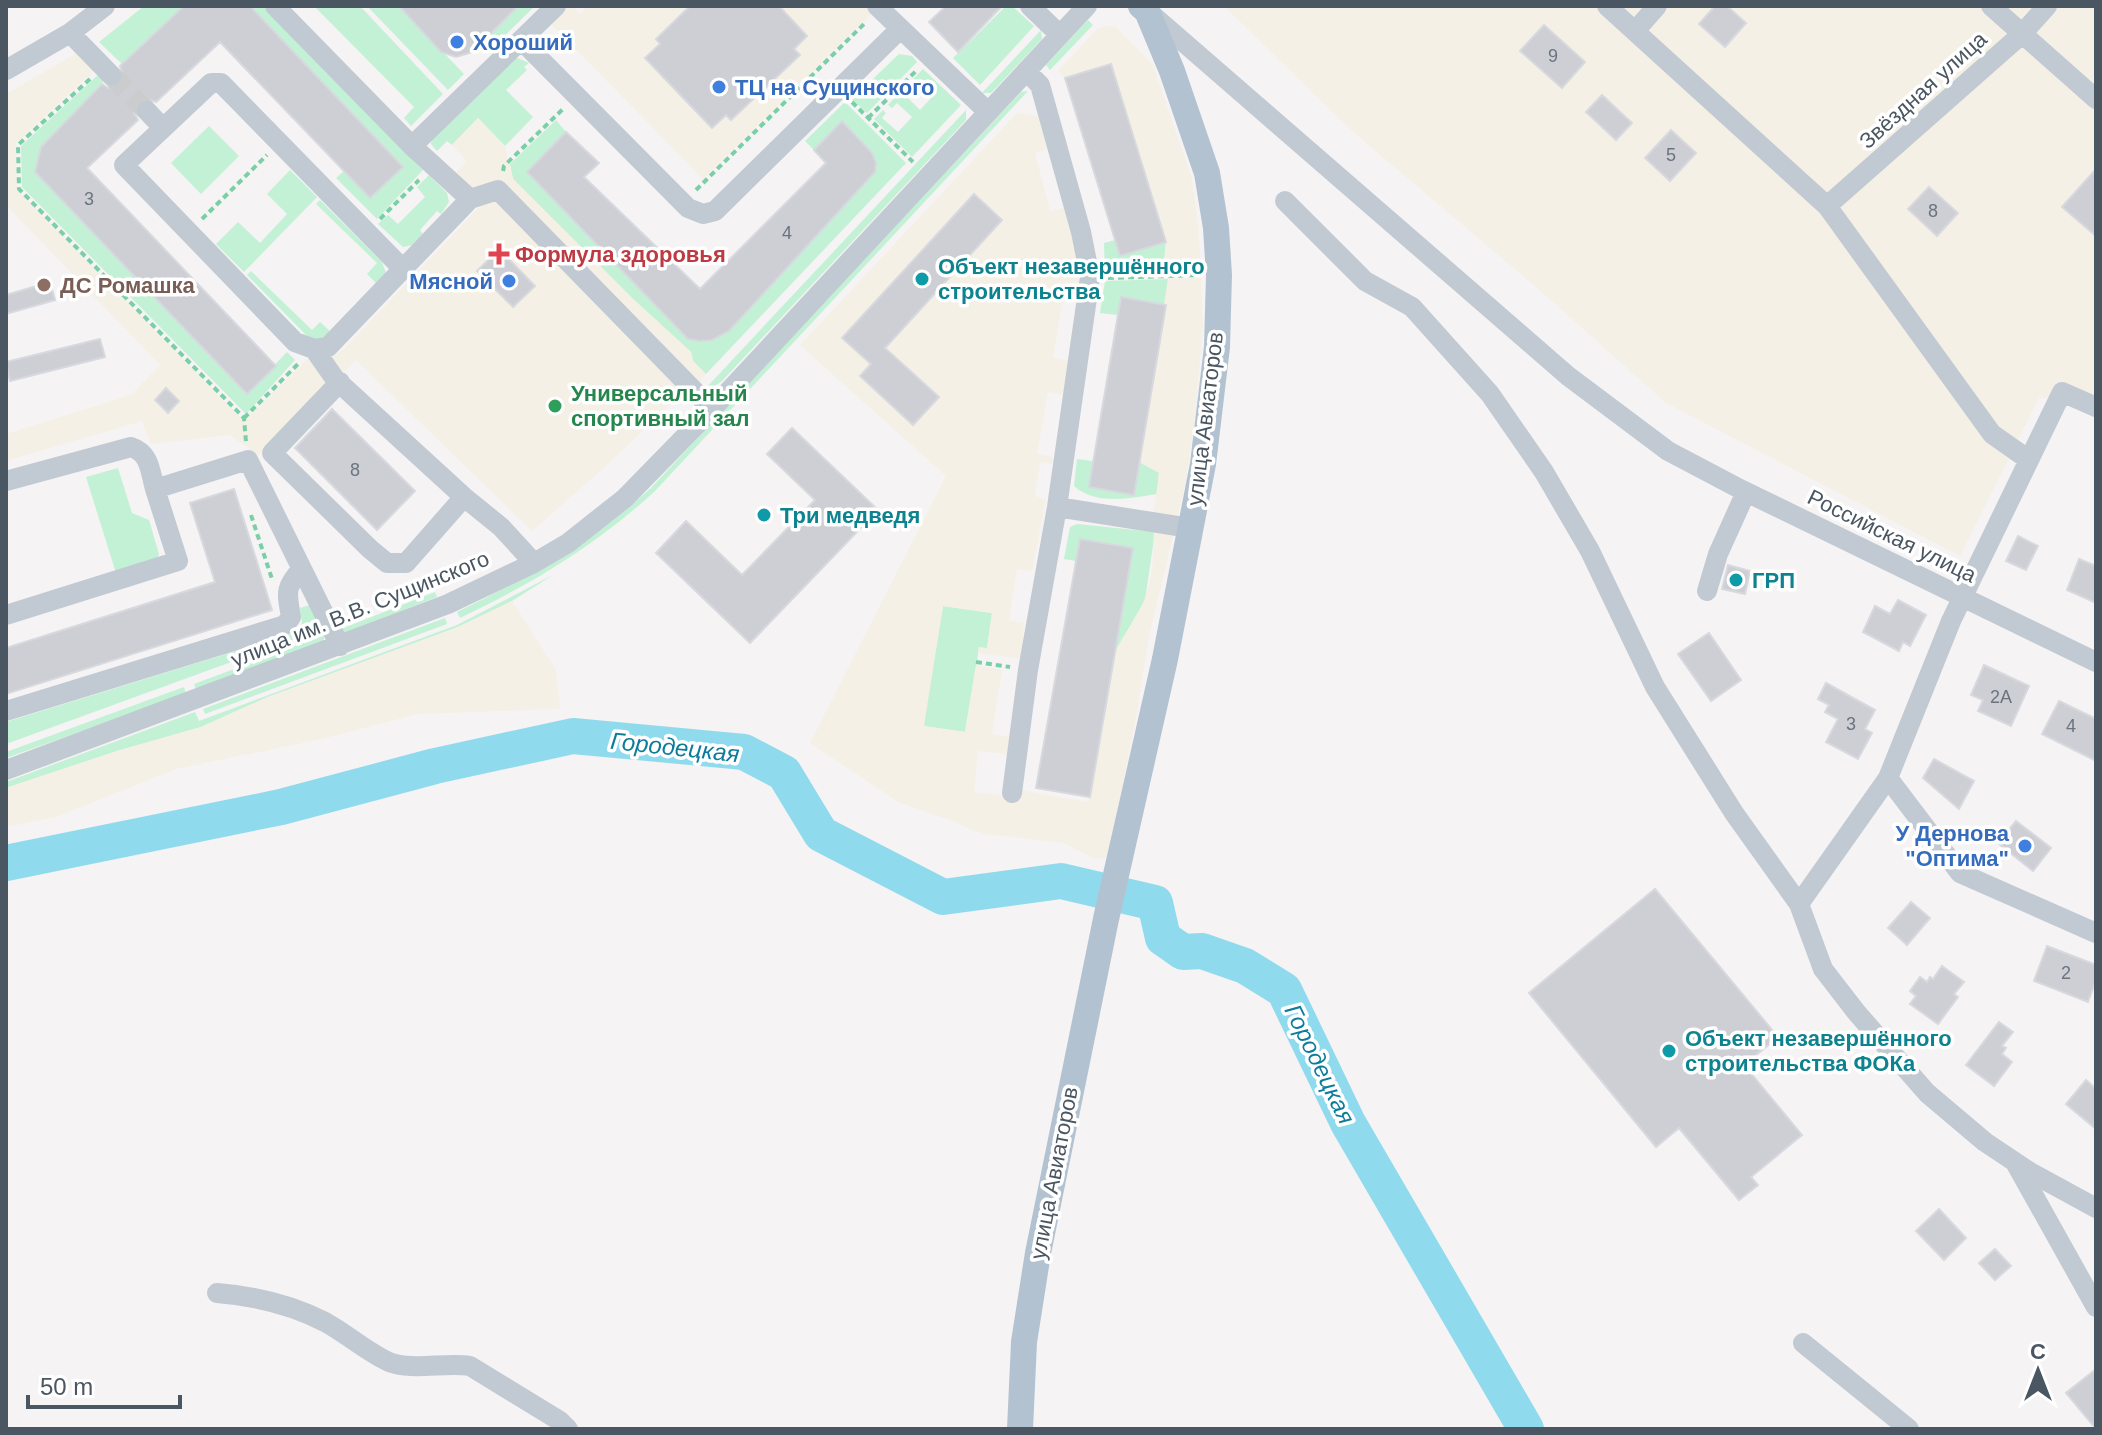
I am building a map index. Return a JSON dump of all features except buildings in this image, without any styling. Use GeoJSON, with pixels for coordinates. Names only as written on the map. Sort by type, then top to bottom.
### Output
{"type":"FeatureCollection","features":[{"type":"Feature","properties":{"kind":"main road","name":"улица Авиаторов"},"geometry":{"type":"LineString","coordinates":[[1020,1429],[1024,1342],[1038,1253],[1106,919],[1165,659],[1211,410],[1217,347],[1219,275],[1216,228],[1207,173],[1172,71],[1144,8]]}},
{"type":"Feature","properties":{"kind":"street"},"geometry":{"type":"LineString","coordinates":[[6,70],[70,33],[105,6]]}},
{"type":"Feature","properties":{"kind":"street"},"geometry":{"type":"LineString","coordinates":[[275,6],[412,146],[470,199]]}},
{"type":"Feature","properties":{"kind":"street"},"geometry":{"type":"LineString","coordinates":[[412,146],[556,6]]}},
{"type":"Feature","properties":{"kind":"street"},"geometry":{"type":"LineString","coordinates":[[1030,6],[1060,35]]}},
{"type":"Feature","properties":{"kind":"street","name":"улица им. В.В. Сущинского"},"geometry":{"type":"LineString","coordinates":[[6,770],[448,604],[534,563],[568,543],[605,515],[712,409],[1087,6]]}},
{"type":"Feature","properties":{"kind":"street"},"geometry":{"type":"LineString","coordinates":[[1607,6],[1827,206],[1992,434],[2029,460]]}},
{"type":"Feature","properties":{"kind":"street"},"geometry":{"type":"LineString","coordinates":[[1636,30],[1657,6]]}},
{"type":"Feature","properties":{"kind":"street"},"geometry":{"type":"LineString","coordinates":[[1991,6],[2096,99]]}},
{"type":"Feature","properties":{"kind":"street","name":"Звёздная улица"},"geometry":{"type":"LineString","coordinates":[[1827,206],[2022,34],[2047,6]]}},
{"type":"Feature","properties":{"kind":"street"},"geometry":{"type":"LineString","coordinates":[[879,7],[987,111]]}},
{"type":"Feature","properties":{"kind":"street","name":"Российская улица"},"geometry":{"type":"LineString","coordinates":[[1144,8],[1568,376],[1668,451],[2096,662]]}},
{"type":"Feature","properties":{"kind":"street"},"geometry":{"type":"LineString","coordinates":[[521,40],[682,203],[703,214],[715,211],[900,29]]}},
{"type":"Feature","properties":{"kind":"street"},"geometry":{"type":"LineString","coordinates":[[70,33],[107,71]]}},
{"type":"Feature","properties":{"kind":"street"},"geometry":{"type":"LineString","coordinates":[[1012,793],[1028,670],[1057,507],[1090,277],[1081,232],[1040,85],[1026,71]]}},
{"type":"Feature","properties":{"kind":"street"},"geometry":{"type":"LineString","coordinates":[[402,268],[221,83],[211,83],[124,165],[295,342],[314,349],[328,347],[470,199],[498,190],[712,409]]}},
{"type":"Feature","properties":{"kind":"street"},"geometry":{"type":"LineString","coordinates":[[147,111],[163,128]]}},
{"type":"Feature","properties":{"kind":"street"},"geometry":{"type":"LineString","coordinates":[[1285,201],[1365,281],[1412,307],[1490,394],[1544,472],[1590,551],[1655,687],[1734,813],[1799,904],[1823,969],[1857,1013],[1927,1093],[1985,1142],[2096,1208]]}},
{"type":"Feature","properties":{"kind":"street"},"geometry":{"type":"LineString","coordinates":[[314,349],[335,379],[501,527],[534,563]]}},
{"type":"Feature","properties":{"kind":"street"},"geometry":{"type":"LineString","coordinates":[[255,473],[340,382]]}},
{"type":"Feature","properties":{"kind":"street"},"geometry":{"type":"LineString","coordinates":[[1799,904],[1888,778],[1962,598],[2062,392],[2096,407]]}},
{"type":"Feature","properties":{"kind":"street"},"geometry":{"type":"LineString","coordinates":[[6,481],[131,447],[146,455],[178,561],[6,615]]}},
{"type":"Feature","properties":{"kind":"street"},"geometry":{"type":"LineString","coordinates":[[272,453],[387,563],[406,563],[464,497]]}},
{"type":"Feature","properties":{"kind":"street"},"geometry":{"type":"LineString","coordinates":[[155,489],[248,460],[340,646]]}},
{"type":"Feature","properties":{"kind":"street"},"geometry":{"type":"LineString","coordinates":[[1707,591],[1718,554],[1746,492]]}},
{"type":"Feature","properties":{"kind":"street"},"geometry":{"type":"LineString","coordinates":[[1057,507],[1190,528]]}},
{"type":"Feature","properties":{"kind":"street"},"geometry":{"type":"LineString","coordinates":[[6,711],[285,625],[291,617],[286,593],[291,581],[302,569]]}},
{"type":"Feature","properties":{"kind":"street"},"geometry":{"type":"LineString","coordinates":[[1888,778],[1960,873],[2096,933]]}},
{"type":"Feature","properties":{"kind":"street"},"geometry":{"type":"LineString","coordinates":[[2014,1161],[2096,1307]]}},
{"type":"Feature","properties":{"kind":"street"},"geometry":{"type":"LineString","coordinates":[[217,1293],[249,1296],[290,1307],[324,1322],[390,1363],[470,1366],[560,1421],[568,1429]]}},
{"type":"Feature","properties":{"kind":"street"},"geometry":{"type":"LineString","coordinates":[[1803,1343],[1909,1429]]}},
{"type":"Feature","properties":{"kind":"path"},"geometry":{"type":"LineString","coordinates":[[682,203],[879,7]]}},
{"type":"Feature","properties":{"kind":"path"},"geometry":{"type":"LineString","coordinates":[[868,118],[929,57]]}},
{"type":"Feature","properties":{"kind":"path"},"geometry":{"type":"LineString","coordinates":[[107,71],[18,145],[19,189],[244,418],[314,349]]}},
{"type":"Feature","properties":{"kind":"path"},"geometry":{"type":"LineString","coordinates":[[839,89],[913,162]]}},
{"type":"Feature","properties":{"kind":"path"},"geometry":{"type":"LineString","coordinates":[[498,190],[504,166],[576,96]]}},
{"type":"Feature","properties":{"kind":"path"},"geometry":{"type":"LineString","coordinates":[[189,232],[279,142]]}},
{"type":"Feature","properties":{"kind":"path"},"geometry":{"type":"LineString","coordinates":[[367,232],[433,165]]}},
{"type":"Feature","properties":{"kind":"path"},"geometry":{"type":"LineString","coordinates":[[1090,277],[1219,275]]}},
{"type":"Feature","properties":{"kind":"path"},"geometry":{"type":"LineString","coordinates":[[249,508],[273,583]]}},
{"type":"Feature","properties":{"kind":"path"},"geometry":{"type":"LineString","coordinates":[[976,662],[1028,670]]}},
{"type":"Feature","properties":{"kind":"green space"},"geometry":{"type":"Polygon","coordinates":[[[144,6],[184,6],[122,64],[99,42],[144,6]]]}},
{"type":"Feature","properties":{"kind":"green space"},"geometry":{"type":"Polygon","coordinates":[[[250,6],[263,6],[423,170],[377,219],[336,178],[344,171],[369,197],[403,167],[250,6]]]}},
{"type":"Feature","properties":{"kind":"green space"},"geometry":{"type":"Polygon","coordinates":[[[314,6],[360,6],[443,94],[411,126],[404,118],[414,107],[314,6]]]}},
{"type":"Feature","properties":{"kind":"green space"},"geometry":{"type":"Polygon","coordinates":[[[367,6],[399,6],[464,74],[448,90],[367,6]]]}},
{"type":"Feature","properties":{"kind":"green space"},"geometry":{"type":"Polygon","coordinates":[[[518,6],[535,6],[498,42],[489,34],[518,6]]]}},
{"type":"Feature","properties":{"kind":"green space"},"geometry":{"type":"Polygon","coordinates":[[[1006,6],[1012,6],[1034,26],[980,85],[953,58],[1006,6]]]}},
{"type":"Feature","properties":{"kind":"green space"},"geometry":{"type":"Polygon","coordinates":[[[1088,20],[1093,25],[1050,70],[1046,65],[1088,20]]]}},
{"type":"Feature","properties":{"kind":"green space"},"geometry":{"type":"Polygon","coordinates":[[[1041,30],[1042,39],[991,93],[982,93],[1041,30]]]}},
{"type":"Feature","properties":{"kind":"green space"},"geometry":{"type":"Polygon","coordinates":[[[899,54],[912,56],[917,62],[867,113],[852,99],[899,54]]]}},
{"type":"Feature","properties":{"kind":"green space"},"geometry":{"type":"Polygon","coordinates":[[[515,57],[529,63],[524,67],[527,70],[506,90],[533,117],[505,146],[478,118],[452,145],[447,141],[437,151],[431,144],[432,136],[515,57]]]}},
{"type":"Feature","properties":{"kind":"green space"},"geometry":{"type":"Polygon","coordinates":[[[923,69],[961,105],[912,157],[874,119],[883,110],[886,113],[882,118],[898,132],[912,117],[897,103],[892,108],[888,105],[901,91],[920,110],[932,97],[913,79],[923,69]]]}},
{"type":"Feature","properties":{"kind":"green space"},"geometry":{"type":"Polygon","coordinates":[[[99,74],[105,80],[41,147],[35,172],[246,394],[287,352],[295,360],[246,414],[22,187],[21,146],[99,74]]]}},
{"type":"Feature","properties":{"kind":"green space"},"geometry":{"type":"Polygon","coordinates":[[[1028,91],[655,491],[610,529],[562,562],[460,618],[457,612],[559,558],[651,488],[1021,92],[1028,91]]]}},
{"type":"Feature","properties":{"kind":"green space"},"geometry":{"type":"Polygon","coordinates":[[[845,102],[906,163],[706,374],[693,361],[691,352],[513,179],[510,164],[556,120],[566,132],[527,172],[688,338],[709,339],[729,331],[875,172],[876,163],[842,122],[814,150],[805,141],[845,102]]]}},
{"type":"Feature","properties":{"kind":"green space"},"geometry":{"type":"Polygon","coordinates":[[[966,110],[966,120],[722,381],[712,388],[706,388],[966,110]]]}},
{"type":"Feature","properties":{"kind":"green space"},"geometry":{"type":"Polygon","coordinates":[[[209,126],[239,156],[201,194],[171,163],[209,126]]]}},
{"type":"Feature","properties":{"kind":"green space"},"geometry":{"type":"Polygon","coordinates":[[[290,170],[317,197],[244,272],[216,244],[238,222],[260,243],[287,214],[267,194],[290,170]]]}},
{"type":"Feature","properties":{"kind":"green space"},"geometry":{"type":"Polygon","coordinates":[[[429,175],[447,193],[449,202],[441,214],[437,211],[420,230],[423,234],[412,245],[403,247],[378,224],[388,215],[398,224],[425,197],[417,187],[429,175]]]}},
{"type":"Feature","properties":{"kind":"green space"},"geometry":{"type":"Polygon","coordinates":[[[320,200],[382,262],[386,273],[379,286],[367,274],[377,263],[316,204],[320,200]]]}},
{"type":"Feature","properties":{"kind":"green space"},"geometry":{"type":"Polygon","coordinates":[[[1115,240],[1121,256],[1166,242],[1163,273],[1105,274],[1104,243],[1115,240]]]}},
{"type":"Feature","properties":{"kind":"green space"},"geometry":{"type":"Polygon","coordinates":[[[251,271],[312,330],[320,322],[332,333],[319,340],[309,338],[247,275],[251,271]]]}},
{"type":"Feature","properties":{"kind":"green space"},"geometry":{"type":"Polygon","coordinates":[[[1168,279],[1166,305],[1121,297],[1118,315],[1100,313],[1105,281],[1168,279]]]}},
{"type":"Feature","properties":{"kind":"green space"},"geometry":{"type":"Polygon","coordinates":[[[1077,459],[1093,461],[1089,487],[1133,495],[1139,462],[1159,472],[1157,494],[1114,499],[1083,492],[1074,486],[1077,459]]]}},
{"type":"Feature","properties":{"kind":"green space"},"geometry":{"type":"Polygon","coordinates":[[[118,468],[132,513],[149,520],[159,554],[156,562],[116,573],[86,477],[118,468]]]}},
{"type":"Feature","properties":{"kind":"green space"},"geometry":{"type":"Polygon","coordinates":[[[1077,524],[1155,532],[1145,600],[1115,652],[1080,539],[1076,561],[1064,559],[1070,527],[1077,524]]]}},
{"type":"Feature","properties":{"kind":"green space"},"geometry":{"type":"Polygon","coordinates":[[[553,575],[512,601],[458,627],[268,697],[201,727],[6,788],[6,782],[195,712],[199,721],[457,625],[553,575]]]}},
{"type":"Feature","properties":{"kind":"green space"},"geometry":{"type":"Polygon","coordinates":[[[435,592],[437,597],[345,633],[341,629],[435,592]]]}},
{"type":"Feature","properties":{"kind":"green space"},"geometry":{"type":"Polygon","coordinates":[[[310,605],[322,629],[6,744],[6,722],[294,633],[302,623],[300,608],[310,605]]]}},
{"type":"Feature","properties":{"kind":"green space"},"geometry":{"type":"Polygon","coordinates":[[[943,606],[992,613],[987,649],[979,648],[965,732],[923,726],[943,606]]]}},
{"type":"Feature","properties":{"kind":"green space"},"geometry":{"type":"Polygon","coordinates":[[[445,618],[447,624],[205,714],[203,709],[445,618]]]}},
{"type":"Feature","properties":{"kind":"green space"},"geometry":{"type":"Polygon","coordinates":[[[324,635],[324,641],[196,690],[194,684],[324,635]]]}},
{"type":"Feature","properties":{"kind":"green space"},"geometry":{"type":"Polygon","coordinates":[[[184,687],[186,694],[6,758],[6,752],[184,687]]]}},
{"type":"Feature","properties":{"kind":"sand"},"geometry":{"type":"Polygon","coordinates":[[[566,6],[572,6],[580,14],[588,6],[867,6],[872,13],[703,179],[549,22],[566,6]]]}},
{"type":"Feature","properties":{"kind":"sand"},"geometry":{"type":"Polygon","coordinates":[[[1224,6],[2096,6],[2096,398],[2039,398],[1960,556],[1666,403],[1544,294],[1351,130],[1224,6]]]}},
{"type":"Feature","properties":{"kind":"sand"},"geometry":{"type":"Polygon","coordinates":[[[1115,26],[1153,65],[1191,176],[1201,272],[1163,273],[1166,242],[1111,64],[1065,78],[1058,71],[1097,29],[1115,26]]]}},
{"type":"Feature","properties":{"kind":"sand"},"geometry":{"type":"Polygon","coordinates":[[[79,52],[96,69],[16,143],[17,190],[244,421],[310,357],[333,356],[344,349],[484,202],[456,173],[467,161],[452,145],[478,118],[505,146],[513,179],[691,352],[693,361],[706,374],[685,399],[681,394],[532,531],[356,360],[258,455],[230,435],[151,444],[142,421],[6,461],[6,434],[131,395],[160,365],[6,205],[6,94],[79,52]]]}},
{"type":"Feature","properties":{"kind":"sand"},"geometry":{"type":"Polygon","coordinates":[[[1017,113],[1041,117],[1051,148],[1035,153],[1050,211],[1067,207],[1079,268],[1079,300],[1063,298],[1053,358],[1069,361],[1065,395],[1048,392],[1037,454],[1053,457],[1052,464],[1040,462],[1035,496],[1046,499],[1032,571],[1017,569],[1009,620],[1024,623],[1021,659],[978,653],[979,647],[987,648],[992,613],[943,606],[924,726],[965,732],[976,665],[1002,670],[992,734],[1009,737],[1007,754],[978,751],[974,792],[1019,797],[1020,790],[1088,802],[1115,652],[1143,603],[1152,569],[1159,473],[1139,462],[1168,279],[1201,278],[1203,328],[1185,485],[1150,632],[1108,858],[1095,859],[1064,843],[986,834],[900,803],[810,743],[946,476],[800,345],[1017,113]]]}},
{"type":"Feature","properties":{"kind":"sand"},"geometry":{"type":"Polygon","coordinates":[[[512,601],[556,670],[560,709],[417,714],[322,739],[176,769],[56,817],[6,827],[6,788],[201,727],[268,697],[458,627],[512,601]]]}},
{"type":"Feature","properties":{"kind":"waterway","name":"Городецкая"},"geometry":{"type":"LineString","coordinates":[[6,863],[281,807],[435,766],[573,736],[744,752],[784,773],[821,834],[943,897],[1061,881],[1155,903],[1163,938],[1183,952],[1202,951],[1245,966],[1284,990],[1348,1123],[1526,1429]]}},
{"type":"Feature","properties":{"kind":"tunnel"},"geometry":{"type":"LineString","coordinates":[[111,75],[147,111]]}},
{"type":"Feature","properties":{"kind":"place","name":"Хороший"},"geometry":{"type":"Point","coordinates":[457,42]}},
{"type":"Feature","properties":{"kind":"place","name":"ТЦ на Сущинского"},"geometry":{"type":"Point","coordinates":[719,87]}},
{"type":"Feature","properties":{"kind":"place","name":"Формула здоровья"},"geometry":{"type":"Point","coordinates":[499,254]}},
{"type":"Feature","properties":{"kind":"place","name":"Объект незавершённого строительства"},"geometry":{"type":"Point","coordinates":[922,279]}},
{"type":"Feature","properties":{"kind":"place","name":"Мясной"},"geometry":{"type":"Point","coordinates":[509,281]}},
{"type":"Feature","properties":{"kind":"place","name":"ДС Ромашка"},"geometry":{"type":"Point","coordinates":[44,285]}},
{"type":"Feature","properties":{"kind":"place","name":"Универсальный спортивный зал"},"geometry":{"type":"Point","coordinates":[555,406]}},
{"type":"Feature","properties":{"kind":"place","name":"Три медведя"},"geometry":{"type":"Point","coordinates":[764,515]}},
{"type":"Feature","properties":{"kind":"place","name":"ГРП"},"geometry":{"type":"Point","coordinates":[1736,580]}},
{"type":"Feature","properties":{"kind":"place","name":"У Дернова \"Оптима\""},"geometry":{"type":"Point","coordinates":[2025,846]}},
{"type":"Feature","properties":{"kind":"place","name":"Объект незавершённого строительства ФОКа"},"geometry":{"type":"Point","coordinates":[1669,1051]}}]}
